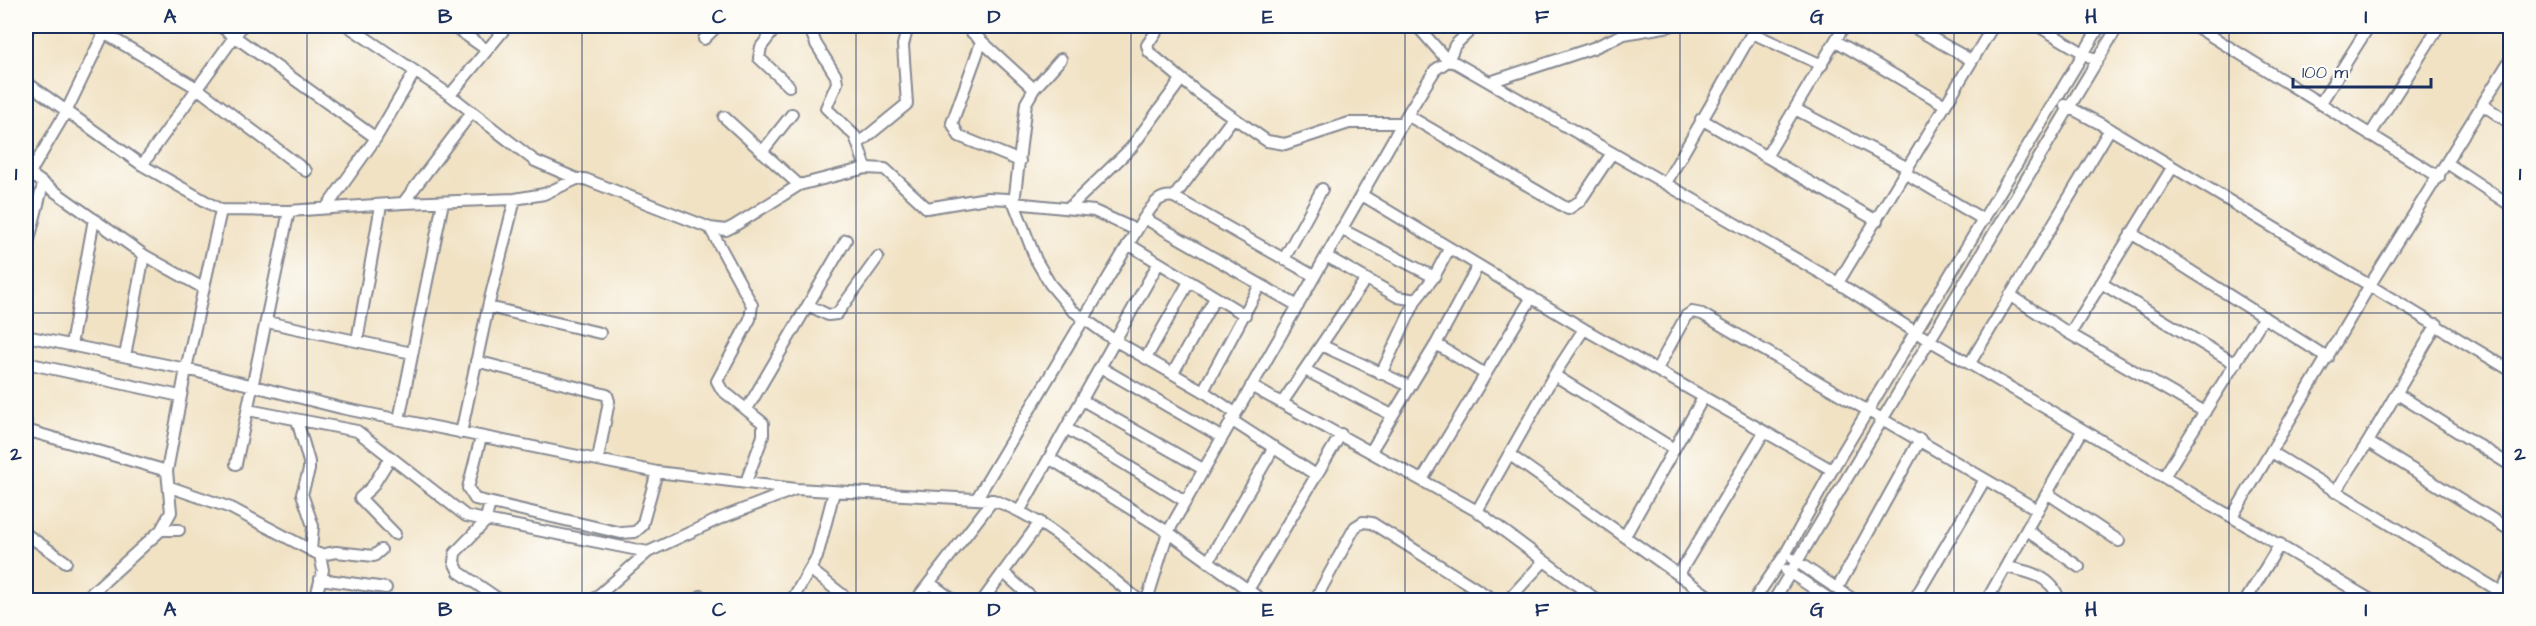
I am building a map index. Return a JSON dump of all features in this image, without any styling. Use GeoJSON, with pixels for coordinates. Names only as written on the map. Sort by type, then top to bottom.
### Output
{"type":"FeatureCollection","features":[{"type":"Feature","properties":{"kind":"street"},"geometry":{"type":"LineString","coordinates":[[26,31],[28,26]]}},
{"type":"Feature","properties":{"kind":"street"},"geometry":{"type":"LineString","coordinates":[[92,26],[197,87],[306,171]]}},
{"type":"Feature","properties":{"kind":"street"},"geometry":{"type":"LineString","coordinates":[[220,26],[376,138]]}},
{"type":"Feature","properties":{"kind":"street"},"geometry":{"type":"LineString","coordinates":[[142,165],[242,26]]}},
{"type":"Feature","properties":{"kind":"street"},"geometry":{"type":"LineString","coordinates":[[348,26],[414,73],[450,95],[535,161],[577,179],[595,181],[710,228],[726,230],[799,185],[866,168],[885,169],[927,208],[987,198],[1008,199],[1014,203],[1070,207],[1106,214],[1136,230]]}},
{"type":"Feature","properties":{"kind":"street"},"geometry":{"type":"LineString","coordinates":[[453,26],[488,50]]}},
{"type":"Feature","properties":{"kind":"street"},"geometry":{"type":"LineString","coordinates":[[450,95],[507,26]]}},
{"type":"Feature","properties":{"kind":"street"},"geometry":{"type":"LineString","coordinates":[[704,39],[717,26]]}},
{"type":"Feature","properties":{"kind":"street"},"geometry":{"type":"LineString","coordinates":[[777,26],[761,47],[759,58],[789,86]]}},
{"type":"Feature","properties":{"kind":"street"},"geometry":{"type":"LineString","coordinates":[[809,26],[816,44],[836,76],[837,83],[826,108],[849,128],[859,143],[866,168]]}},
{"type":"Feature","properties":{"kind":"street"},"geometry":{"type":"LineString","coordinates":[[859,143],[907,104],[903,45],[908,26]]}},
{"type":"Feature","properties":{"kind":"street"},"geometry":{"type":"LineString","coordinates":[[965,26],[1034,89]]}},
{"type":"Feature","properties":{"kind":"street"},"geometry":{"type":"LineString","coordinates":[[1160,26],[1147,45],[1149,52],[1181,80],[1258,137],[1277,144],[1349,123],[1405,119],[1568,209],[1580,201],[1612,153]]}},
{"type":"Feature","properties":{"kind":"street"},"geometry":{"type":"LineString","coordinates":[[1417,26],[1448,61],[1490,82],[1838,283],[1930,341],[2082,431],[2280,543],[2371,600]]}},
{"type":"Feature","properties":{"kind":"street"},"geometry":{"type":"LineString","coordinates":[[1147,600],[1168,532],[1233,416],[1435,70],[1448,61],[1455,45],[1475,26]]}},
{"type":"Feature","properties":{"kind":"street"},"geometry":{"type":"LineString","coordinates":[[1490,82],[1583,51],[1624,34],[1670,26]]}},
{"type":"Feature","properties":{"kind":"street"},"geometry":{"type":"LineString","coordinates":[[1766,157],[1845,26]]}},
{"type":"Feature","properties":{"kind":"street"},"geometry":{"type":"LineString","coordinates":[[1911,26],[1971,60]]}},
{"type":"Feature","properties":{"kind":"street"},"geometry":{"type":"LineString","coordinates":[[1838,283],[1993,26]]}},
{"type":"Feature","properties":{"kind":"street"},"geometry":{"type":"LineString","coordinates":[[2038,26],[2097,61]]}},
{"type":"Feature","properties":{"kind":"street"},"geometry":{"type":"LineString","coordinates":[[1754,600],[1786,554],[1832,470],[1917,333],[2100,26]]}},
{"type":"Feature","properties":{"kind":"street"},"geometry":{"type":"LineString","coordinates":[[1774,600],[1884,419],[2006,208],[2118,26]]}},
{"type":"Feature","properties":{"kind":"street"},"geometry":{"type":"LineString","coordinates":[[2195,26],[2439,177]]}},
{"type":"Feature","properties":{"kind":"street"},"geometry":{"type":"LineString","coordinates":[[2320,104],[2369,26]]}},
{"type":"Feature","properties":{"kind":"street"},"geometry":{"type":"LineString","coordinates":[[2370,135],[2439,26]]}},
{"type":"Feature","properties":{"kind":"street"},"geometry":{"type":"LineString","coordinates":[[1666,183],[1754,29],[1822,64]]}},
{"type":"Feature","properties":{"kind":"street"},"geometry":{"type":"LineString","coordinates":[[104,33],[66,112],[28,172],[144,255],[203,288]]}},
{"type":"Feature","properties":{"kind":"street"},"geometry":{"type":"LineString","coordinates":[[1836,41],[1945,105]]}},
{"type":"Feature","properties":{"kind":"street"},"geometry":{"type":"LineString","coordinates":[[981,43],[952,123],[954,130],[965,139],[1020,161]]}},
{"type":"Feature","properties":{"kind":"street"},"geometry":{"type":"LineString","coordinates":[[1061,59],[1034,89],[1023,115],[1014,203],[1042,271],[1061,298],[1084,320],[1114,340],[1203,391],[1274,447],[1316,475]]}},
{"type":"Feature","properties":{"kind":"street"},"geometry":{"type":"LineString","coordinates":[[2232,517],[2273,453],[2370,285],[2511,60]]}},
{"type":"Feature","properties":{"kind":"street"},"geometry":{"type":"LineString","coordinates":[[326,208],[376,138],[414,73]]}},
{"type":"Feature","properties":{"kind":"street"},"geometry":{"type":"LineString","coordinates":[[1070,207],[1131,148],[1181,80]]}},
{"type":"Feature","properties":{"kind":"street"},"geometry":{"type":"LineString","coordinates":[[26,82],[142,165],[220,210],[289,211],[403,203],[515,199],[544,194],[577,179]]}},
{"type":"Feature","properties":{"kind":"street"},"geometry":{"type":"LineString","coordinates":[[2056,100],[2110,129],[2511,370]]}},
{"type":"Feature","properties":{"kind":"street"},"geometry":{"type":"LineString","coordinates":[[2483,105],[2511,123]]}},
{"type":"Feature","properties":{"kind":"street"},"geometry":{"type":"LineString","coordinates":[[1795,110],[1906,170],[1984,220]]}},
{"type":"Feature","properties":{"kind":"street"},"geometry":{"type":"LineString","coordinates":[[403,203],[472,112]]}},
{"type":"Feature","properties":{"kind":"street"},"geometry":{"type":"LineString","coordinates":[[762,152],[792,114]]}},
{"type":"Feature","properties":{"kind":"street"},"geometry":{"type":"LineString","coordinates":[[724,117],[799,185]]}},
{"type":"Feature","properties":{"kind":"street"},"geometry":{"type":"LineString","coordinates":[[1174,197],[1233,118]]}},
{"type":"Feature","properties":{"kind":"street"},"geometry":{"type":"LineString","coordinates":[[1701,119],[1877,221]]}},
{"type":"Feature","properties":{"kind":"street"},"geometry":{"type":"LineString","coordinates":[[1970,363],[2110,129]]}},
{"type":"Feature","properties":{"kind":"street"},"geometry":{"type":"LineString","coordinates":[[2448,163],[2511,205]]}},
{"type":"Feature","properties":{"kind":"street"},"geometry":{"type":"LineString","coordinates":[[2070,334],[2172,168]]}},
{"type":"Feature","properties":{"kind":"street"},"geometry":{"type":"LineString","coordinates":[[26,252],[43,184]]}},
{"type":"Feature","properties":{"kind":"street"},"geometry":{"type":"LineString","coordinates":[[1284,259],[1322,189]]}},
{"type":"Feature","properties":{"kind":"street"},"geometry":{"type":"LineString","coordinates":[[977,498],[1143,218],[1158,199],[1165,195],[1174,197],[1314,276]]}},
{"type":"Feature","properties":{"kind":"street"},"geometry":{"type":"LineString","coordinates":[[1362,195],[1584,329],[1832,470]]}},
{"type":"Feature","properties":{"kind":"street"},"geometry":{"type":"LineString","coordinates":[[461,433],[488,307],[515,199]]}},
{"type":"Feature","properties":{"kind":"street"},"geometry":{"type":"LineString","coordinates":[[399,420],[443,202]]}},
{"type":"Feature","properties":{"kind":"street"},"geometry":{"type":"LineString","coordinates":[[357,341],[381,205]]}},
{"type":"Feature","properties":{"kind":"street"},"geometry":{"type":"LineString","coordinates":[[84,600],[161,530],[171,512],[167,471],[220,210]]}},
{"type":"Feature","properties":{"kind":"street"},"geometry":{"type":"LineString","coordinates":[[236,464],[289,211]]}},
{"type":"Feature","properties":{"kind":"street"},"geometry":{"type":"LineString","coordinates":[[1143,218],[1298,306]]}},
{"type":"Feature","properties":{"kind":"street"},"geometry":{"type":"LineString","coordinates":[[71,345],[94,219]]}},
{"type":"Feature","properties":{"kind":"street"},"geometry":{"type":"LineString","coordinates":[[710,228],[752,305],[750,320],[717,381],[722,390],[763,423],[765,428],[746,482]]}},
{"type":"Feature","properties":{"kind":"street"},"geometry":{"type":"LineString","coordinates":[[1341,229],[1434,277]]}},
{"type":"Feature","properties":{"kind":"street"},"geometry":{"type":"LineString","coordinates":[[2131,233],[2328,358]]}},
{"type":"Feature","properties":{"kind":"street"},"geometry":{"type":"LineString","coordinates":[[747,409],[846,240]]}},
{"type":"Feature","properties":{"kind":"street"},"geometry":{"type":"LineString","coordinates":[[1128,244],[1245,315]]}},
{"type":"Feature","properties":{"kind":"street"},"geometry":{"type":"LineString","coordinates":[[1381,374],[1416,300],[1434,277],[1449,249]]}},
{"type":"Feature","properties":{"kind":"street"},"geometry":{"type":"LineString","coordinates":[[125,356],[144,255]]}},
{"type":"Feature","properties":{"kind":"street"},"geometry":{"type":"LineString","coordinates":[[808,305],[828,315],[837,314],[878,256]]}},
{"type":"Feature","properties":{"kind":"street"},"geometry":{"type":"LineString","coordinates":[[1326,256],[1398,297],[1416,300]]}},
{"type":"Feature","properties":{"kind":"street"},"geometry":{"type":"LineString","coordinates":[[1020,510],[1158,264]]}},
{"type":"Feature","properties":{"kind":"street"},"geometry":{"type":"LineString","coordinates":[[1371,451],[1408,386],[1436,344],[1478,266]]}},
{"type":"Feature","properties":{"kind":"street"},"geometry":{"type":"LineString","coordinates":[[1282,403],[1365,280]]}},
{"type":"Feature","properties":{"kind":"street"},"geometry":{"type":"LineString","coordinates":[[1146,358],[1189,282]]}},
{"type":"Feature","properties":{"kind":"street"},"geometry":{"type":"LineString","coordinates":[[2101,283],[2236,364]]}},
{"type":"Feature","properties":{"kind":"street"},"geometry":{"type":"LineString","coordinates":[[1203,391],[1260,285]]}},
{"type":"Feature","properties":{"kind":"street"},"geometry":{"type":"LineString","coordinates":[[2010,295],[2070,334],[2205,412]]}},
{"type":"Feature","properties":{"kind":"street"},"geometry":{"type":"LineString","coordinates":[[1424,478],[1532,297]]}},
{"type":"Feature","properties":{"kind":"street"},"geometry":{"type":"LineString","coordinates":[[1173,374],[1215,298]]}},
{"type":"Feature","properties":{"kind":"street"},"geometry":{"type":"LineString","coordinates":[[488,307],[600,333]]}},
{"type":"Feature","properties":{"kind":"street"},"geometry":{"type":"LineString","coordinates":[[1657,369],[1686,316],[1692,312],[1702,314],[1920,439],[1984,481],[2038,510]]}},
{"type":"Feature","properties":{"kind":"street"},"geometry":{"type":"LineString","coordinates":[[2165,476],[2264,317]]}},
{"type":"Feature","properties":{"kind":"street"},"geometry":{"type":"LineString","coordinates":[[267,322],[412,353]]}},
{"type":"Feature","properties":{"kind":"street"},"geometry":{"type":"LineString","coordinates":[[2334,492],[2368,442],[2437,324]]}},
{"type":"Feature","properties":{"kind":"street"},"geometry":{"type":"LineString","coordinates":[[1477,511],[1554,375],[1584,329]]}},
{"type":"Feature","properties":{"kind":"street"},"geometry":{"type":"LineString","coordinates":[[26,336],[125,356],[185,374],[253,390],[339,418],[458,512],[487,513],[621,533],[636,532],[642,526],[657,472]]}},
{"type":"Feature","properties":{"kind":"street"},"geometry":{"type":"LineString","coordinates":[[1436,344],[1485,374]]}},
{"type":"Feature","properties":{"kind":"street"},"geometry":{"type":"LineString","coordinates":[[1321,345],[1408,386]]}},
{"type":"Feature","properties":{"kind":"street"},"geometry":{"type":"LineString","coordinates":[[476,361],[607,395],[609,401],[598,459]]}},
{"type":"Feature","properties":{"kind":"street"},"geometry":{"type":"LineString","coordinates":[[26,363],[181,394]]}},
{"type":"Feature","properties":{"kind":"street"},"geometry":{"type":"LineString","coordinates":[[1100,367],[1221,437]]}},
{"type":"Feature","properties":{"kind":"street"},"geometry":{"type":"LineString","coordinates":[[1305,370],[1392,416]]}},
{"type":"Feature","properties":{"kind":"street"},"geometry":{"type":"LineString","coordinates":[[1554,375],[1674,449]]}},
{"type":"Feature","properties":{"kind":"street"},"geometry":{"type":"LineString","coordinates":[[1251,386],[1424,478],[1477,511],[1597,600]]}},
{"type":"Feature","properties":{"kind":"street"},"geometry":{"type":"LineString","coordinates":[[2396,393],[2511,465]]}},
{"type":"Feature","properties":{"kind":"street"},"geometry":{"type":"LineString","coordinates":[[1625,536],[1703,398]]}},
{"type":"Feature","properties":{"kind":"street"},"geometry":{"type":"LineString","coordinates":[[1082,400],[1203,469]]}},
{"type":"Feature","properties":{"kind":"street"},"geometry":{"type":"LineString","coordinates":[[249,408],[297,420],[339,418],[399,420],[657,472],[796,489],[993,500],[1020,510],[1040,522],[1139,600]]}},
{"type":"Feature","properties":{"kind":"street"},"geometry":{"type":"LineString","coordinates":[[297,420],[309,462],[302,495],[313,526],[315,553]]}},
{"type":"Feature","properties":{"kind":"street"},"geometry":{"type":"LineString","coordinates":[[26,455],[26,426],[167,471]]}},
{"type":"Feature","properties":{"kind":"street"},"geometry":{"type":"LineString","coordinates":[[1066,428],[1185,501]]}},
{"type":"Feature","properties":{"kind":"street"},"geometry":{"type":"LineString","coordinates":[[1987,600],[2082,431]]}},
{"type":"Feature","properties":{"kind":"street"},"geometry":{"type":"LineString","coordinates":[[1679,574],[1764,432]]}},
{"type":"Feature","properties":{"kind":"street"},"geometry":{"type":"LineString","coordinates":[[1242,600],[1341,434]]}},
{"type":"Feature","properties":{"kind":"street"},"geometry":{"type":"LineString","coordinates":[[481,437],[469,492],[487,513],[648,552]]}},
{"type":"Feature","properties":{"kind":"street"},"geometry":{"type":"LineString","coordinates":[[1837,589],[1920,439]]}},
{"type":"Feature","properties":{"kind":"street"},"geometry":{"type":"LineString","coordinates":[[2368,442],[2511,530]]}},
{"type":"Feature","properties":{"kind":"street"},"geometry":{"type":"LineString","coordinates":[[1208,562],[1274,447]]}},
{"type":"Feature","properties":{"kind":"street"},"geometry":{"type":"LineString","coordinates":[[2273,453],[2499,596],[2511,577]]}},
{"type":"Feature","properties":{"kind":"street"},"geometry":{"type":"LineString","coordinates":[[1509,455],[1714,600]]}},
{"type":"Feature","properties":{"kind":"street"},"geometry":{"type":"LineString","coordinates":[[390,458],[372,487],[360,498],[395,534]]}},
{"type":"Feature","properties":{"kind":"street"},"geometry":{"type":"LineString","coordinates":[[1049,458],[1168,532],[1262,600]]}},
{"type":"Feature","properties":{"kind":"street"},"geometry":{"type":"LineString","coordinates":[[1914,600],[1984,481]]}},
{"type":"Feature","properties":{"kind":"street"},"geometry":{"type":"LineString","coordinates":[[170,487],[231,508],[315,553],[323,564],[315,600]]}},
{"type":"Feature","properties":{"kind":"street"},"geometry":{"type":"LineString","coordinates":[[592,600],[648,552],[721,518],[796,489]]}},
{"type":"Feature","properties":{"kind":"street"},"geometry":{"type":"LineString","coordinates":[[792,600],[811,570],[825,532],[834,492]]}},
{"type":"Feature","properties":{"kind":"street"},"geometry":{"type":"LineString","coordinates":[[2047,493],[2119,541]]}},
{"type":"Feature","properties":{"kind":"street"},"geometry":{"type":"LineString","coordinates":[[916,600],[993,500]]}},
{"type":"Feature","properties":{"kind":"street"},"geometry":{"type":"LineString","coordinates":[[487,513],[455,553],[454,559],[459,572],[482,596],[500,600]]}},
{"type":"Feature","properties":{"kind":"street"},"geometry":{"type":"LineString","coordinates":[[983,600],[1040,522]]}},
{"type":"Feature","properties":{"kind":"street"},"geometry":{"type":"LineString","coordinates":[[1315,600],[1355,527],[1363,522],[1372,523],[1494,600]]}},
{"type":"Feature","properties":{"kind":"street"},"geometry":{"type":"LineString","coordinates":[[161,530],[179,530]]}},
{"type":"Feature","properties":{"kind":"street"},"geometry":{"type":"LineString","coordinates":[[2026,530],[2079,567]]}},
{"type":"Feature","properties":{"kind":"street"},"geometry":{"type":"LineString","coordinates":[[26,534],[66,562]]}},
{"type":"Feature","properties":{"kind":"street"},"geometry":{"type":"LineString","coordinates":[[2248,597],[2280,543]]}},
{"type":"Feature","properties":{"kind":"street"},"geometry":{"type":"LineString","coordinates":[[315,553],[336,552],[370,557],[377,555],[381,550]]}},
{"type":"Feature","properties":{"kind":"street"},"geometry":{"type":"LineString","coordinates":[[1786,554],[1854,600]]}},
{"type":"Feature","properties":{"kind":"street"},"geometry":{"type":"LineString","coordinates":[[1508,600],[1544,561]]}},
{"type":"Feature","properties":{"kind":"street"},"geometry":{"type":"LineString","coordinates":[[1778,565],[1831,600]]}},
{"type":"Feature","properties":{"kind":"street"},"geometry":{"type":"LineString","coordinates":[[2006,567],[2042,577],[2059,600]]}},
{"type":"Feature","properties":{"kind":"street"},"geometry":{"type":"LineString","coordinates":[[811,570],[849,600]]}},
{"type":"Feature","properties":{"kind":"street"},"geometry":{"type":"LineString","coordinates":[[1003,572],[1034,600]]}},
{"type":"Feature","properties":{"kind":"street"},"geometry":{"type":"LineString","coordinates":[[320,579],[386,588]]}},
{"type":"Feature","properties":{"kind":"street"},"geometry":{"type":"LineString","coordinates":[[930,583],[953,600]]}},
{"type":"Feature","properties":{"kind":"street"},"geometry":{"type":"LineString","coordinates":[[1576,600],[1583,591]]}}]}
